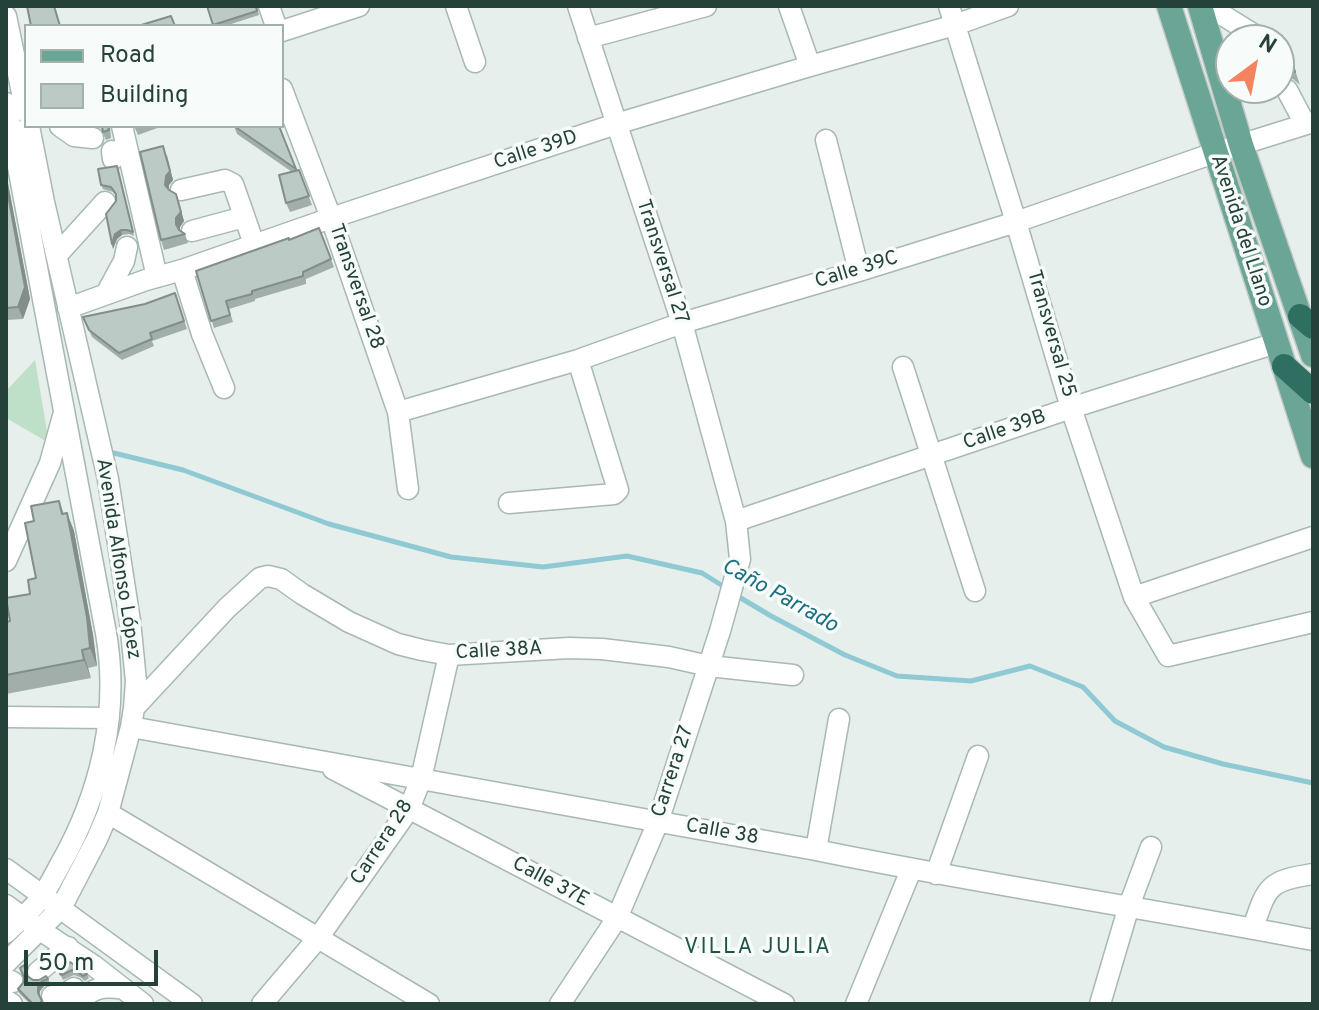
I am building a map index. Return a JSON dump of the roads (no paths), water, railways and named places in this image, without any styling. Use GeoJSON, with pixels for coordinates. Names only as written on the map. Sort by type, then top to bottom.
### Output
{"type":"FeatureCollection","features":[{"type":"Feature","properties":{"kind":"highway"},"geometry":{"type":"LineString","coordinates":[[1280,354],[1313,392]]}},
{"type":"Feature","properties":{"kind":"main road","name":"Avenida del Llano"},"geometry":{"type":"LineString","coordinates":[[1169,6],[1313,456]]}},
{"type":"Feature","properties":{"kind":"main road","name":"Avenida del Llano"},"geometry":{"type":"LineString","coordinates":[[1200,6],[1241,145],[1307,322],[1313,355]]}},
{"type":"Feature","properties":{"kind":"street"},"geometry":{"type":"LineString","coordinates":[[284,30],[359,6]]}},
{"type":"Feature","properties":{"kind":"street"},"geometry":{"type":"LineString","coordinates":[[456,6],[475,62]]}},
{"type":"Feature","properties":{"kind":"street","name":"Transversal 27"},"geometry":{"type":"LineString","coordinates":[[578,6],[682,323],[736,521]]}},
{"type":"Feature","properties":{"kind":"street"},"geometry":{"type":"LineString","coordinates":[[588,38],[706,6]]}},
{"type":"Feature","properties":{"kind":"street"},"geometry":{"type":"LineString","coordinates":[[789,6],[810,66]]}},
{"type":"Feature","properties":{"kind":"street","name":"Calle 39D"},"geometry":{"type":"LineString","coordinates":[[68,308],[331,218],[616,124],[810,66],[952,16],[1008,6]]}},
{"type":"Feature","properties":{"kind":"street"},"geometry":{"type":"LineString","coordinates":[[1208,6],[1237,24]]}},
{"type":"Feature","properties":{"kind":"street","name":"Avenida Alfonso López"},"geometry":{"type":"LineString","coordinates":[[6,16],[15,113],[110,653],[111,693],[103,756],[90,802],[71,846],[43,895],[14,911],[6,933]]}},
{"type":"Feature","properties":{"kind":"street","name":"Transversal 25"},"geometry":{"type":"LineString","coordinates":[[952,16],[1071,408],[1134,597],[1168,656],[1313,622]]}},
{"type":"Feature","properties":{"kind":"street","name":"Transversal 28"},"geometry":{"type":"LineString","coordinates":[[284,94],[331,218],[398,412],[408,489]]}},
{"type":"Feature","properties":{"kind":"street"},"geometry":{"type":"LineString","coordinates":[[1295,102],[1309,123]]}},
{"type":"Feature","properties":{"kind":"street","name":"Calle 39C"},"geometry":{"type":"LineString","coordinates":[[398,412],[578,360],[682,323],[1016,222],[1309,123]]}},
{"type":"Feature","properties":{"kind":"street","name":"Avenida Alfonso López"},"geometry":{"type":"LineString","coordinates":[[6,963],[61,908],[108,813],[132,718],[136,681],[108,479],[29,128]]}},
{"type":"Feature","properties":{"kind":"street"},"geometry":{"type":"LineString","coordinates":[[63,128],[74,136],[93,138]]}},
{"type":"Feature","properties":{"kind":"street"},"geometry":{"type":"LineString","coordinates":[[122,128],[157,277]]}},
{"type":"Feature","properties":{"kind":"street"},"geometry":{"type":"LineString","coordinates":[[826,140],[859,271]]}},
{"type":"Feature","properties":{"kind":"street"},"geometry":{"type":"LineString","coordinates":[[181,190],[229,181],[233,184],[254,244]]}},
{"type":"Feature","properties":{"kind":"street"},"geometry":{"type":"LineString","coordinates":[[57,255],[105,202]]}},
{"type":"Feature","properties":{"kind":"street"},"geometry":{"type":"LineString","coordinates":[[192,231],[244,217]]}},
{"type":"Feature","properties":{"kind":"street"},"geometry":{"type":"LineString","coordinates":[[106,294],[118,275],[127,247]]}},
{"type":"Feature","properties":{"kind":"street"},"geometry":{"type":"LineString","coordinates":[[182,270],[202,334],[224,388]]}},
{"type":"Feature","properties":{"kind":"street","name":"Calle 39B"},"geometry":{"type":"LineString","coordinates":[[736,521],[1071,408],[1280,354]]}},
{"type":"Feature","properties":{"kind":"street"},"geometry":{"type":"LineString","coordinates":[[509,503],[614,494],[619,488],[578,360]]}},
{"type":"Feature","properties":{"kind":"street"},"geometry":{"type":"LineString","coordinates":[[903,367],[975,591]]}},
{"type":"Feature","properties":{"kind":"street"},"geometry":{"type":"LineString","coordinates":[[6,561],[50,463],[65,409]]}},
{"type":"Feature","properties":{"kind":"street","name":"Carrera 27"},"geometry":{"type":"LineString","coordinates":[[560,1004],[617,918],[658,822],[740,559],[736,521]]}},
{"type":"Feature","properties":{"kind":"street"},"geometry":{"type":"LineString","coordinates":[[1134,597],[1313,537]]}},
{"type":"Feature","properties":{"kind":"street","name":"Calle 38A"},"geometry":{"type":"LineString","coordinates":[[132,718],[227,608],[260,578],[268,576],[281,579],[325,609],[373,634],[398,644],[449,655],[602,649],[669,657],[709,666],[793,675]]}},
{"type":"Feature","properties":{"kind":"street","name":"Carrera 28"},"geometry":{"type":"LineString","coordinates":[[262,1004],[318,938],[409,809],[421,779],[449,655]]}},
{"type":"Feature","properties":{"kind":"street"},"geometry":{"type":"LineString","coordinates":[[6,717],[109,718]]}},
{"type":"Feature","properties":{"kind":"street","name":"Calle 38"},"geometry":{"type":"LineString","coordinates":[[132,718],[317,761],[1313,940]]}},
{"type":"Feature","properties":{"kind":"street"},"geometry":{"type":"LineString","coordinates":[[816,850],[839,719]]}},
{"type":"Feature","properties":{"kind":"street"},"geometry":{"type":"LineString","coordinates":[[936,874],[978,756]]}},
{"type":"Feature","properties":{"kind":"street","name":"Calle 37E"},"geometry":{"type":"LineString","coordinates":[[317,761],[784,1004]]}},
{"type":"Feature","properties":{"kind":"street"},"geometry":{"type":"LineString","coordinates":[[108,813],[429,1004]]}},
{"type":"Feature","properties":{"kind":"street"},"geometry":{"type":"LineString","coordinates":[[1100,1004],[1129,906],[1151,847]]}},
{"type":"Feature","properties":{"kind":"street"},"geometry":{"type":"LineString","coordinates":[[6,869],[192,1004]]}},
{"type":"Feature","properties":{"kind":"street"},"geometry":{"type":"LineString","coordinates":[[856,1004],[911,870]]}},
{"type":"Feature","properties":{"kind":"street"},"geometry":{"type":"LineString","coordinates":[[1253,928],[1262,900],[1271,885],[1285,878],[1313,874]]}},
{"type":"Feature","properties":{"kind":"street"},"geometry":{"type":"LineString","coordinates":[[14,911],[68,947],[84,983],[85,995],[102,986],[124,989]]}},
{"type":"Feature","properties":{"kind":"street"},"geometry":{"type":"LineString","coordinates":[[38,972],[68,947]]}},
{"type":"Feature","properties":{"kind":"street"},"geometry":{"type":"LineString","coordinates":[[52,996],[64,995],[84,983],[124,989],[143,1004]]}},
{"type":"Feature","properties":{"kind":"street"},"geometry":{"type":"LineString","coordinates":[[8,987],[12,1004]]}},
{"type":"Feature","properties":{"kind":"waterway","name":"Caño Parrado"},"geometry":{"type":"LineString","coordinates":[[114,453],[183,470],[329,524],[451,557],[543,567],[627,556],[702,573],[726,588]]}},
{"type":"Feature","properties":{"kind":"waterway","name":"Caño Parrado"},"geometry":{"type":"LineString","coordinates":[[734,594],[845,655],[897,676],[971,681],[1030,666],[1083,687],[1115,721],[1164,747],[1223,764],[1313,783]]}},
{"type":"Feature","properties":{"kind":"district","name":"VILLA JULIA"},"geometry":{"type":"Point","coordinates":[758,949]}}]}
